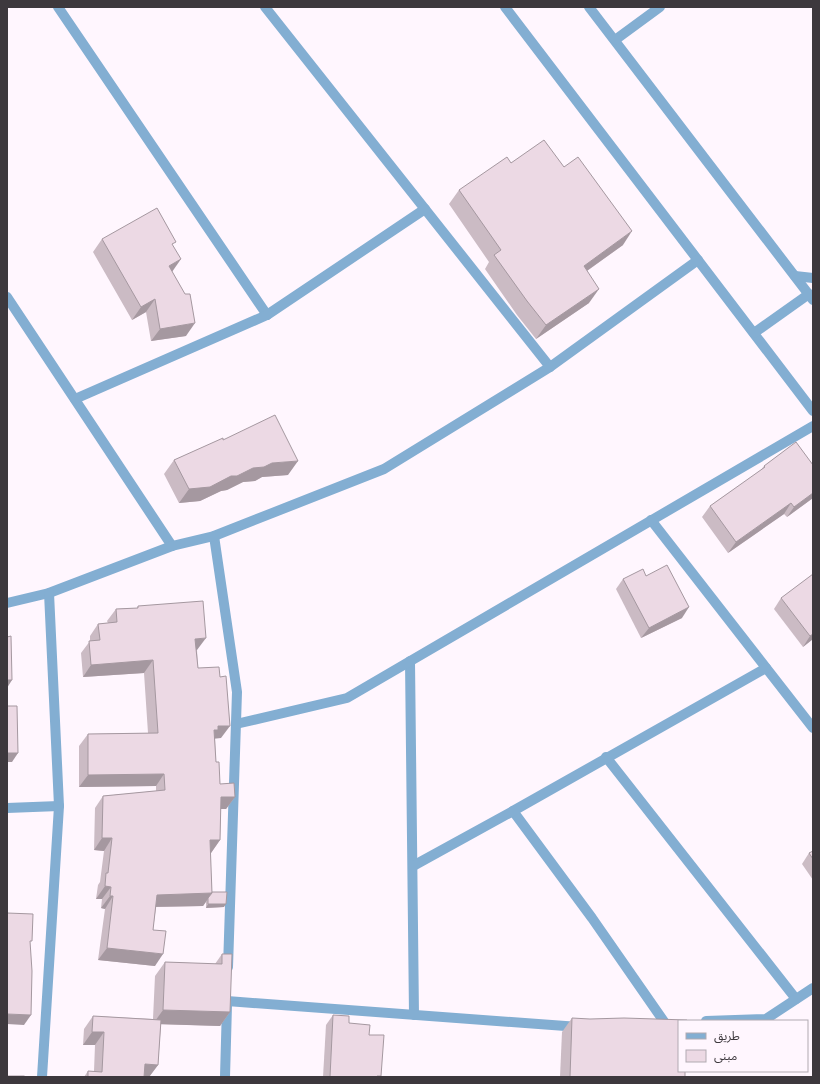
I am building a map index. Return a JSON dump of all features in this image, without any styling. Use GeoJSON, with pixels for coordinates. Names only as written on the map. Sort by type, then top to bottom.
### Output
{"type":"FeatureCollection","features":[{"type":"Feature","properties":{"kind":"street"},"geometry":{"type":"LineString","coordinates":[[58,7],[267,315]]}},
{"type":"Feature","properties":{"kind":"street"},"geometry":{"type":"LineString","coordinates":[[265,7],[550,367]]}},
{"type":"Feature","properties":{"kind":"street"},"geometry":{"type":"LineString","coordinates":[[505,7],[813,411]]}},
{"type":"Feature","properties":{"kind":"street"},"geometry":{"type":"LineString","coordinates":[[589,7],[811,297],[754,334]]}},
{"type":"Feature","properties":{"kind":"street"},"geometry":{"type":"LineString","coordinates":[[614,40],[660,7]]}},
{"type":"Feature","properties":{"kind":"street"},"geometry":{"type":"LineString","coordinates":[[75,399],[267,315],[425,209]]}},
{"type":"Feature","properties":{"kind":"street"},"geometry":{"type":"LineString","coordinates":[[7,604],[49,593],[172,546],[214,536],[384,469],[550,367],[698,260]]}},
{"type":"Feature","properties":{"kind":"street"},"geometry":{"type":"LineString","coordinates":[[795,276],[813,278]]}},
{"type":"Feature","properties":{"kind":"street"},"geometry":{"type":"LineString","coordinates":[[7,297],[172,546]]}},
{"type":"Feature","properties":{"kind":"street"},"geometry":{"type":"LineString","coordinates":[[236,724],[347,698],[813,426]]}},
{"type":"Feature","properties":{"kind":"street"},"geometry":{"type":"LineString","coordinates":[[652,520],[813,728]]}},
{"type":"Feature","properties":{"kind":"street"},"geometry":{"type":"LineString","coordinates":[[214,536],[237,692],[228,977]]}},
{"type":"Feature","properties":{"kind":"street"},"geometry":{"type":"LineString","coordinates":[[42,1077],[59,806],[49,593]]}},
{"type":"Feature","properties":{"kind":"street"},"geometry":{"type":"LineString","coordinates":[[410,661],[414,1015]]}},
{"type":"Feature","properties":{"kind":"street"},"geometry":{"type":"LineString","coordinates":[[412,866],[513,811],[606,757],[766,668]]}},
{"type":"Feature","properties":{"kind":"street"},"geometry":{"type":"LineString","coordinates":[[606,757],[796,999]]}},
{"type":"Feature","properties":{"kind":"street"},"geometry":{"type":"LineString","coordinates":[[7,808],[59,806]]}},
{"type":"Feature","properties":{"kind":"street"},"geometry":{"type":"LineString","coordinates":[[513,811],[668,1023],[650,1024]]}},
{"type":"Feature","properties":{"kind":"street"},"geometry":{"type":"LineString","coordinates":[[726,1020],[766,1018],[813,988]]}},
{"type":"Feature","properties":{"kind":"street"},"geometry":{"type":"LineString","coordinates":[[224,1077],[227,997],[414,1015],[588,1027]]}},
{"type":"Feature","properties":{"kind":"building"},"geometry":{"type":"Polygon","coordinates":[[[544,140],[564,167],[578,157],[632,231],[584,266],[599,289],[546,325],[494,255],[501,250],[459,190],[507,157],[511,163],[544,140]]]}},
{"type":"Feature","properties":{"kind":"building"},"geometry":{"type":"Polygon","coordinates":[[[157,208],[176,242],[172,244],[181,259],[169,266],[185,294],[190,294],[195,323],[160,329],[155,299],[141,307],[102,239],[157,208]]]}},
{"type":"Feature","properties":{"kind":"building"},"geometry":{"type":"Polygon","coordinates":[[[275,415],[298,461],[272,463],[264,467],[253,468],[237,476],[231,476],[210,487],[189,489],[174,460],[223,438],[223,440],[275,415]]]}},
{"type":"Feature","properties":{"kind":"building"},"geometry":{"type":"Polygon","coordinates":[[[796,442],[813,465],[813,493],[794,507],[791,503],[736,542],[710,506],[765,467],[764,466],[796,442]]]}},
{"type":"Feature","properties":{"kind":"building"},"geometry":{"type":"Polygon","coordinates":[[[667,565],[689,607],[649,628],[623,579],[643,569],[646,576],[667,565]]]}},
{"type":"Feature","properties":{"kind":"building"},"geometry":{"type":"Polygon","coordinates":[[[813,574],[813,634],[810,636],[781,598],[813,574]]]}},
{"type":"Feature","properties":{"kind":"building"},"geometry":{"type":"Polygon","coordinates":[[[203,601],[206,638],[195,639],[198,668],[219,667],[220,677],[226,676],[230,726],[218,726],[218,730],[214,730],[216,762],[219,762],[220,784],[234,783],[235,797],[221,797],[220,840],[210,840],[212,893],[157,895],[153,930],[166,931],[163,954],[107,948],[113,896],[110,896],[111,887],[105,886],[112,838],[102,838],[103,796],[165,790],[164,774],[88,775],[88,734],[158,733],[153,660],[91,665],[89,641],[100,640],[98,624],[117,622],[116,609],[203,601]]]}},
{"type":"Feature","properties":{"kind":"building"},"geometry":{"type":"Polygon","coordinates":[[[11,636],[12,680],[7,680],[7,637],[11,636]]]}},
{"type":"Feature","properties":{"kind":"building"},"geometry":{"type":"Polygon","coordinates":[[[7,706],[17,706],[18,753],[7,753],[7,706]]]}},
{"type":"Feature","properties":{"kind":"building"},"geometry":{"type":"Polygon","coordinates":[[[813,851],[813,859],[809,853],[813,851]]]}},
{"type":"Feature","properties":{"kind":"building"},"geometry":{"type":"Polygon","coordinates":[[[212,892],[227,892],[226,904],[208,904],[208,898],[212,892]]]}},
{"type":"Feature","properties":{"kind":"building"},"geometry":{"type":"Polygon","coordinates":[[[7,913],[33,914],[32,941],[30,941],[32,971],[31,1015],[7,1014],[7,913]]]}},
{"type":"Feature","properties":{"kind":"building"},"geometry":{"type":"Polygon","coordinates":[[[222,954],[232,954],[230,1012],[163,1010],[165,962],[222,964],[222,954]]]}},
{"type":"Feature","properties":{"kind":"building"},"geometry":{"type":"Polygon","coordinates":[[[333,1015],[349,1016],[349,1023],[370,1025],[369,1035],[384,1035],[381,1076],[330,1077],[333,1015]]]}},
{"type":"Feature","properties":{"kind":"building"},"geometry":{"type":"Polygon","coordinates":[[[93,1016],[161,1020],[158,1065],[145,1064],[144,1077],[88,1077],[88,1071],[102,1072],[104,1032],[92,1032],[93,1016]]]}},
{"type":"Feature","properties":{"kind":"building"},"geometry":{"type":"Polygon","coordinates":[[[572,1018],[687,1020],[678,1020],[678,1072],[685,1072],[685,1077],[570,1077],[572,1018]]]}},
{"type":"Feature","properties":{"kind":"building"},"geometry":{"type":"Polygon","coordinates":[[[24,1076],[24,1077],[7,1077],[24,1076]]]}}]}
